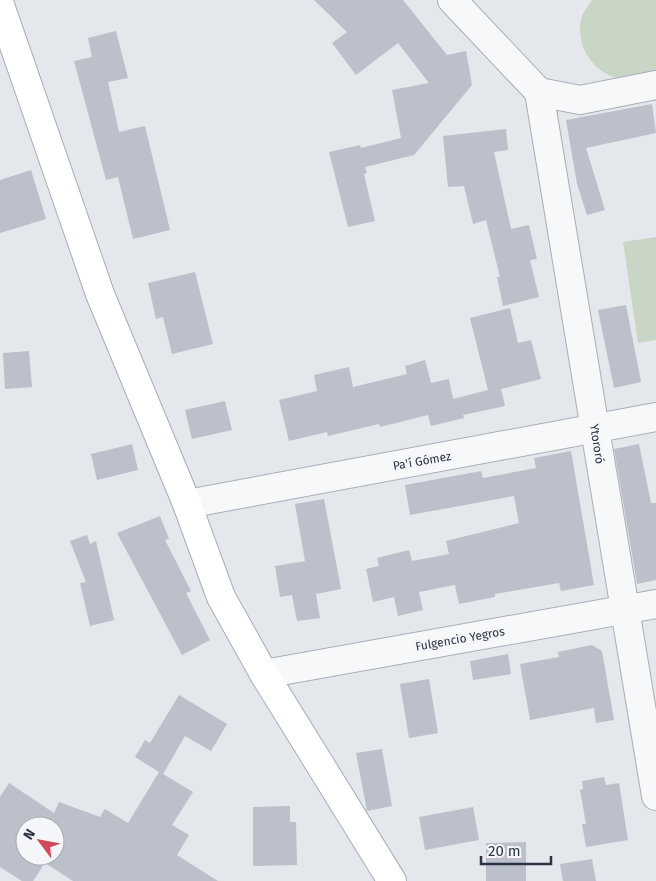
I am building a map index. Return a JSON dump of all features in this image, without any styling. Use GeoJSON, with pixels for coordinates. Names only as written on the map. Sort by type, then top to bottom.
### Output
{"type":"FeatureCollection","features":[{"type":"Feature","properties":{"kind":"main road"},"geometry":{"type":"LineString","coordinates":[[0,4],[100,294],[187,504],[221,596],[264,674],[392,881]]}},
{"type":"Feature","properties":{"kind":"street"},"geometry":{"type":"LineString","coordinates":[[452,0],[539,92],[580,100],[656,85]]}},
{"type":"Feature","properties":{"kind":"street","name":"Ytororó"},"geometry":{"type":"LineString","coordinates":[[539,92],[656,796]]}},
{"type":"Feature","properties":{"kind":"street","name":"Pa'í Gómez"},"geometry":{"type":"LineString","coordinates":[[187,504],[656,417]]}},
{"type":"Feature","properties":{"kind":"street","name":"Fulgencio Yegros"},"geometry":{"type":"LineString","coordinates":[[264,674],[656,604]]}},
{"type":"Feature","properties":{"kind":"green space"},"geometry":{"type":"Polygon","coordinates":[[[592,0],[656,0],[656,70],[634,78],[622,79],[601,71],[593,63],[586,53],[580,31],[581,20],[592,0]]]}},
{"type":"Feature","properties":{"kind":"green space"},"geometry":{"type":"Polygon","coordinates":[[[656,237],[656,340],[638,343],[623,242],[656,237]]]}},
{"type":"Feature","properties":{"kind":"building"},"geometry":{"type":"Polygon","coordinates":[[[314,0],[403,0],[447,55],[466,51],[472,85],[414,155],[365,167],[367,173],[364,174],[375,221],[348,227],[329,152],[360,145],[361,148],[401,138],[392,90],[429,83],[398,43],[356,75],[332,43],[347,32],[314,0]]]}},
{"type":"Feature","properties":{"kind":"building"},"geometry":{"type":"Polygon","coordinates":[[[116,31],[128,78],[108,82],[119,132],[145,126],[170,230],[133,239],[118,177],[106,180],[74,61],[92,57],[88,38],[116,31]]]}},
{"type":"Feature","properties":{"kind":"building"},"geometry":{"type":"Polygon","coordinates":[[[652,104],[656,133],[586,148],[605,210],[587,215],[577,184],[566,120],[652,104]]]}},
{"type":"Feature","properties":{"kind":"building"},"geometry":{"type":"Polygon","coordinates":[[[506,129],[508,150],[494,152],[511,229],[529,225],[537,259],[530,260],[539,297],[503,306],[497,277],[500,277],[486,220],[473,224],[464,186],[448,187],[443,136],[506,129]]]}},
{"type":"Feature","properties":{"kind":"building"},"geometry":{"type":"Polygon","coordinates":[[[31,170],[46,219],[0,233],[0,180],[31,170]]]}},
{"type":"Feature","properties":{"kind":"building"},"geometry":{"type":"Polygon","coordinates":[[[195,272],[213,344],[172,354],[163,317],[156,319],[148,283],[195,272]]]}},
{"type":"Feature","properties":{"kind":"building"},"geometry":{"type":"Polygon","coordinates":[[[626,305],[641,382],[614,388],[598,310],[626,305]]]}},
{"type":"Feature","properties":{"kind":"building"},"geometry":{"type":"Polygon","coordinates":[[[510,308],[518,343],[531,340],[541,379],[501,389],[505,406],[463,415],[464,418],[431,426],[428,415],[380,427],[379,424],[328,436],[327,432],[289,441],[279,400],[317,391],[314,375],[349,367],[353,387],[407,374],[405,366],[425,360],[431,383],[449,379],[453,399],[488,390],[470,318],[510,308]]]}},
{"type":"Feature","properties":{"kind":"building"},"geometry":{"type":"Polygon","coordinates":[[[29,351],[32,387],[5,389],[3,353],[29,351]]]}},
{"type":"Feature","properties":{"kind":"building"},"geometry":{"type":"Polygon","coordinates":[[[225,401],[232,430],[192,439],[185,410],[225,401]]]}},
{"type":"Feature","properties":{"kind":"building"},"geometry":{"type":"Polygon","coordinates":[[[132,444],[138,470],[97,480],[91,454],[132,444]]]}},
{"type":"Feature","properties":{"kind":"building"},"geometry":{"type":"Polygon","coordinates":[[[639,444],[651,503],[656,503],[656,580],[637,584],[614,449],[639,444]]]}},
{"type":"Feature","properties":{"kind":"building"},"geometry":{"type":"Polygon","coordinates":[[[571,451],[594,585],[561,591],[559,583],[495,594],[495,597],[459,604],[455,585],[419,592],[423,610],[398,616],[394,597],[373,602],[366,569],[379,566],[377,558],[409,550],[412,561],[449,554],[446,541],[519,523],[514,496],[410,515],[405,485],[481,471],[483,478],[536,468],[534,458],[571,451]]]}},
{"type":"Feature","properties":{"kind":"building"},"geometry":{"type":"Polygon","coordinates":[[[324,499],[341,589],[316,594],[320,618],[297,621],[292,595],[280,597],[275,566],[305,561],[295,504],[324,499]]]}},
{"type":"Feature","properties":{"kind":"building"},"geometry":{"type":"Polygon","coordinates":[[[160,516],[169,539],[165,540],[191,591],[186,593],[210,640],[182,655],[117,533],[160,516]]]}},
{"type":"Feature","properties":{"kind":"building"},"geometry":{"type":"Polygon","coordinates":[[[87,535],[90,544],[96,541],[114,620],[90,626],[80,583],[86,582],[70,541],[87,535]]]}},
{"type":"Feature","properties":{"kind":"building"},"geometry":{"type":"Polygon","coordinates":[[[592,645],[602,651],[614,720],[596,723],[594,708],[530,720],[520,664],[559,657],[558,652],[592,645]]]}},
{"type":"Feature","properties":{"kind":"building"},"geometry":{"type":"Polygon","coordinates":[[[508,654],[511,674],[473,680],[470,661],[508,654]]]}},
{"type":"Feature","properties":{"kind":"building"},"geometry":{"type":"Polygon","coordinates":[[[429,679],[438,733],[409,738],[400,684],[429,679]]]}},
{"type":"Feature","properties":{"kind":"building"},"geometry":{"type":"Polygon","coordinates":[[[179,695],[227,724],[211,751],[185,736],[163,774],[193,792],[172,825],[189,835],[177,855],[218,881],[73,881],[50,866],[65,866],[65,816],[15,816],[15,866],[43,866],[33,881],[22,881],[0,867],[0,797],[9,783],[54,813],[59,802],[100,817],[105,809],[128,823],[159,772],[135,757],[145,740],[150,743],[179,695]]]}},
{"type":"Feature","properties":{"kind":"building"},"geometry":{"type":"Polygon","coordinates":[[[382,749],[392,806],[367,811],[356,753],[382,749]]]}},
{"type":"Feature","properties":{"kind":"building"},"geometry":{"type":"Polygon","coordinates":[[[604,777],[606,785],[619,783],[628,840],[586,847],[582,824],[586,824],[580,790],[583,789],[582,781],[604,777]]]}},
{"type":"Feature","properties":{"kind":"building"},"geometry":{"type":"Polygon","coordinates":[[[290,806],[290,822],[296,822],[297,865],[253,866],[253,807],[290,806]]]}},
{"type":"Feature","properties":{"kind":"building"},"geometry":{"type":"Polygon","coordinates":[[[473,807],[479,840],[425,850],[419,817],[473,807]]]}},
{"type":"Feature","properties":{"kind":"building"},"geometry":{"type":"Polygon","coordinates":[[[526,842],[526,881],[486,881],[486,843],[526,842]]]}},
{"type":"Feature","properties":{"kind":"building"},"geometry":{"type":"Polygon","coordinates":[[[592,859],[596,881],[563,881],[560,864],[592,859]]]}}]}
